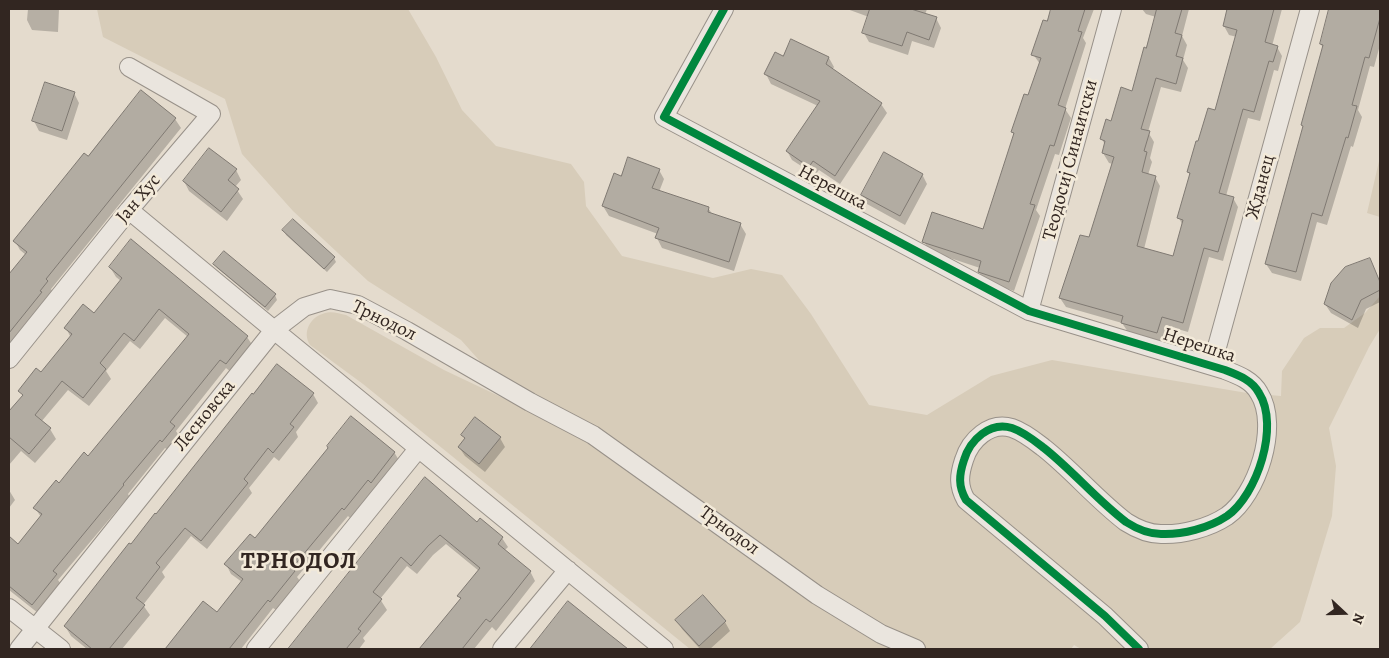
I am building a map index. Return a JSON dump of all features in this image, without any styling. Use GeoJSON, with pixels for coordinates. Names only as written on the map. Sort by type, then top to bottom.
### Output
{"type":"FeatureCollection","features":[{"type":"Feature","properties":{"kind":"street","name":"Нерешка"},"geometry":{"type":"LineString","coordinates":[[724,9],[664,117],[1029,312],[1212,365],[1236,374],[1255,387],[1265,406],[1267,426],[1262,461],[1256,477],[1237,507],[1216,523],[1179,533],[1156,534],[1139,529],[1112,510],[1032,438],[1012,428],[995,427],[979,436],[965,455],[960,469],[959,480],[966,500],[1105,616],[1139,649]]}},
{"type":"Feature","properties":{"kind":"street","name":"Теодосиј Синаитски"},"geometry":{"type":"LineString","coordinates":[[1029,312],[1112,9]]}},
{"type":"Feature","properties":{"kind":"street","name":"Жданец"},"geometry":{"type":"LineString","coordinates":[[1212,365],[1310,9]]}},
{"type":"Feature","properties":{"kind":"street","name":"Јан Хус"},"geometry":{"type":"LineString","coordinates":[[9,359],[129,210],[211,114],[129,67]]}},
{"type":"Feature","properties":{"kind":"street"},"geometry":{"type":"LineString","coordinates":[[129,210],[664,649]]}},
{"type":"Feature","properties":{"kind":"street","name":"Трнодол"},"geometry":{"type":"LineString","coordinates":[[274,330],[304,307],[330,299],[358,305],[530,402],[593,435],[817,595],[881,634],[916,649]]}},
{"type":"Feature","properties":{"kind":"street","name":"Лесновска"},"geometry":{"type":"LineString","coordinates":[[19,649],[274,330]]}},
{"type":"Feature","properties":{"kind":"street"},"geometry":{"type":"LineString","coordinates":[[256,649],[418,449]]}},
{"type":"Feature","properties":{"kind":"street"},"geometry":{"type":"LineString","coordinates":[[502,649],[568,570]]}},
{"type":"Feature","properties":{"kind":"street"},"geometry":{"type":"LineString","coordinates":[[9,608],[61,649]]}},
{"type":"Feature","properties":{"kind":"shaded area"},"geometry":{"type":"Polygon","coordinates":[[[97,9],[408,9],[436,57],[462,110],[496,146],[571,164],[584,182],[586,206],[622,256],[713,278],[751,269],[782,275],[811,314],[869,405],[927,415],[991,376],[1052,360],[1247,393],[1281,396],[1282,371],[1304,338],[1320,328],[1344,328],[1365,313],[1380,296],[1380,329],[1369,347],[1329,428],[1336,466],[1332,516],[1300,622],[1270,649],[1081,649],[1074,645],[1071,649],[690,649],[363,384],[310,345],[307,330],[315,318],[328,312],[346,315],[444,370],[520,406],[461,340],[368,281],[293,211],[242,154],[225,99],[103,37],[97,9]]]}},
{"type":"Feature","properties":{"kind":"shaded area"},"geometry":{"type":"Polygon","coordinates":[[[1380,157],[1380,217],[1367,213],[1380,157]]]}},
{"type":"Feature","properties":{"kind":"building"},"geometry":{"type":"Polygon","coordinates":[[[870,9],[911,9],[937,17],[929,40],[907,32],[902,46],[862,33],[870,9]]]}},
{"type":"Feature","properties":{"kind":"building"},"geometry":{"type":"Polygon","coordinates":[[[1051,9],[1085,9],[1078,31],[1082,32],[1058,105],[1066,108],[1054,146],[1050,145],[1030,204],[1035,205],[1009,282],[978,272],[981,261],[922,242],[932,212],[983,229],[1014,133],[1011,132],[1024,94],[1028,95],[1041,58],[1031,55],[1043,20],[1047,21],[1051,9]]]}},
{"type":"Feature","properties":{"kind":"building"},"geometry":{"type":"Polygon","coordinates":[[[1157,9],[1182,9],[1175,33],[1182,35],[1176,56],[1183,58],[1176,84],[1156,78],[1141,129],[1150,131],[1144,151],[1147,152],[1142,172],[1156,176],[1137,246],[1173,256],[1183,220],[1177,218],[1190,173],[1187,172],[1208,108],[1215,110],[1237,30],[1223,26],[1227,9],[1274,9],[1265,42],[1278,46],[1273,62],[1269,61],[1254,112],[1243,109],[1219,193],[1234,197],[1218,252],[1204,248],[1183,323],[1162,317],[1157,333],[1121,323],[1123,316],[1059,298],[1080,235],[1089,237],[1114,157],[1102,153],[1105,141],[1100,139],[1106,119],[1111,121],[1121,87],[1132,91],[1157,9]]]}},
{"type":"Feature","properties":{"kind":"building"},"geometry":{"type":"Polygon","coordinates":[[[1329,9],[1380,9],[1380,18],[1369,58],[1365,57],[1352,105],[1357,106],[1348,138],[1346,137],[1322,216],[1312,213],[1296,272],[1265,264],[1303,126],[1301,125],[1323,45],[1320,44],[1329,9]]]}},
{"type":"Feature","properties":{"kind":"building"},"geometry":{"type":"Polygon","coordinates":[[[791,39],[829,57],[826,64],[882,103],[835,176],[813,161],[809,167],[786,151],[820,101],[764,74],[775,52],[783,56],[791,39]]]}},
{"type":"Feature","properties":{"kind":"building"},"geometry":{"type":"Polygon","coordinates":[[[45,82],[75,92],[62,131],[32,121],[45,82]]]}},
{"type":"Feature","properties":{"kind":"building"},"geometry":{"type":"Polygon","coordinates":[[[141,90],[176,118],[46,279],[48,281],[40,291],[42,292],[9,333],[9,274],[27,252],[13,241],[84,153],[88,156],[141,90]]]}},
{"type":"Feature","properties":{"kind":"building"},"geometry":{"type":"Polygon","coordinates":[[[209,148],[237,169],[228,180],[239,189],[221,212],[183,181],[209,148]]]}},
{"type":"Feature","properties":{"kind":"building"},"geometry":{"type":"Polygon","coordinates":[[[884,152],[923,174],[900,216],[861,195],[884,152]]]}},
{"type":"Feature","properties":{"kind":"building"},"geometry":{"type":"Polygon","coordinates":[[[628,157],[660,169],[652,188],[709,207],[708,212],[741,223],[729,262],[655,238],[659,228],[602,206],[614,173],[621,176],[628,157]]]}},
{"type":"Feature","properties":{"kind":"building"},"geometry":{"type":"Polygon","coordinates":[[[293,219],[335,257],[324,269],[282,230],[293,219]]]}},
{"type":"Feature","properties":{"kind":"building"},"geometry":{"type":"Polygon","coordinates":[[[131,239],[248,336],[226,364],[220,360],[170,422],[175,426],[162,442],[160,440],[53,571],[57,574],[32,605],[9,586],[9,536],[18,544],[42,514],[33,508],[56,480],[59,483],[84,452],[88,456],[189,334],[159,309],[134,341],[124,333],[100,363],[106,369],[83,398],[62,381],[35,415],[51,428],[29,454],[9,437],[9,411],[23,395],[18,391],[36,368],[41,372],[72,334],[64,328],[83,304],[94,313],[122,278],[109,267],[131,239]]]}},
{"type":"Feature","properties":{"kind":"building"},"geometry":{"type":"Polygon","coordinates":[[[224,251],[276,294],[265,307],[213,264],[224,251]]]}},
{"type":"Feature","properties":{"kind":"building"},"geometry":{"type":"Polygon","coordinates":[[[1370,258],[1380,282],[1380,290],[1361,300],[1352,320],[1324,304],[1331,283],[1345,267],[1370,258]]]}},
{"type":"Feature","properties":{"kind":"building"},"geometry":{"type":"Polygon","coordinates":[[[277,364],[314,393],[290,424],[294,427],[273,453],[268,448],[244,479],[248,483],[201,541],[185,528],[156,563],[160,567],[136,598],[145,605],[109,649],[92,649],[64,626],[129,543],[131,544],[156,514],[277,364]]]}},
{"type":"Feature","properties":{"kind":"building"},"geometry":{"type":"Polygon","coordinates":[[[351,416],[395,452],[371,483],[368,480],[344,510],[342,508],[292,568],[295,571],[270,602],[268,600],[229,649],[165,649],[203,601],[217,612],[243,579],[224,564],[250,534],[255,538],[328,448],[327,446],[351,416]]]}},
{"type":"Feature","properties":{"kind":"building"},"geometry":{"type":"Polygon","coordinates":[[[475,417],[501,437],[479,464],[458,447],[465,438],[461,435],[475,417]]]}},
{"type":"Feature","properties":{"kind":"building"},"geometry":{"type":"Polygon","coordinates":[[[425,477],[477,522],[480,518],[503,537],[498,544],[531,571],[509,599],[490,622],[486,619],[462,649],[419,649],[461,598],[457,596],[480,568],[440,535],[411,566],[401,557],[373,592],[382,599],[358,629],[361,631],[346,649],[288,649],[425,477]]]}},
{"type":"Feature","properties":{"kind":"building"},"geometry":{"type":"Polygon","coordinates":[[[703,595],[726,621],[699,646],[675,620],[703,595]]]}},
{"type":"Feature","properties":{"kind":"building"},"geometry":{"type":"Polygon","coordinates":[[[568,601],[609,634],[628,649],[530,649],[568,601]]]}},
{"type":"Feature","properties":{"kind":"cycle path"},"geometry":{"type":"LineString","coordinates":[[724,9],[664,117],[1029,311],[1225,370],[1249,381],[1256,388],[1265,407],[1267,423],[1266,441],[1256,477],[1248,493],[1227,516],[1212,524],[1186,532],[1156,534],[1130,525],[1044,448],[1025,434],[1012,428],[996,427],[989,430],[976,439],[967,453],[960,476],[966,500],[1105,616],[1139,649]]}},
{"type":"Feature","properties":{"kind":"district","name":"ТРНОДОЛ"},"geometry":{"type":"Point","coordinates":[299,562]}}]}
